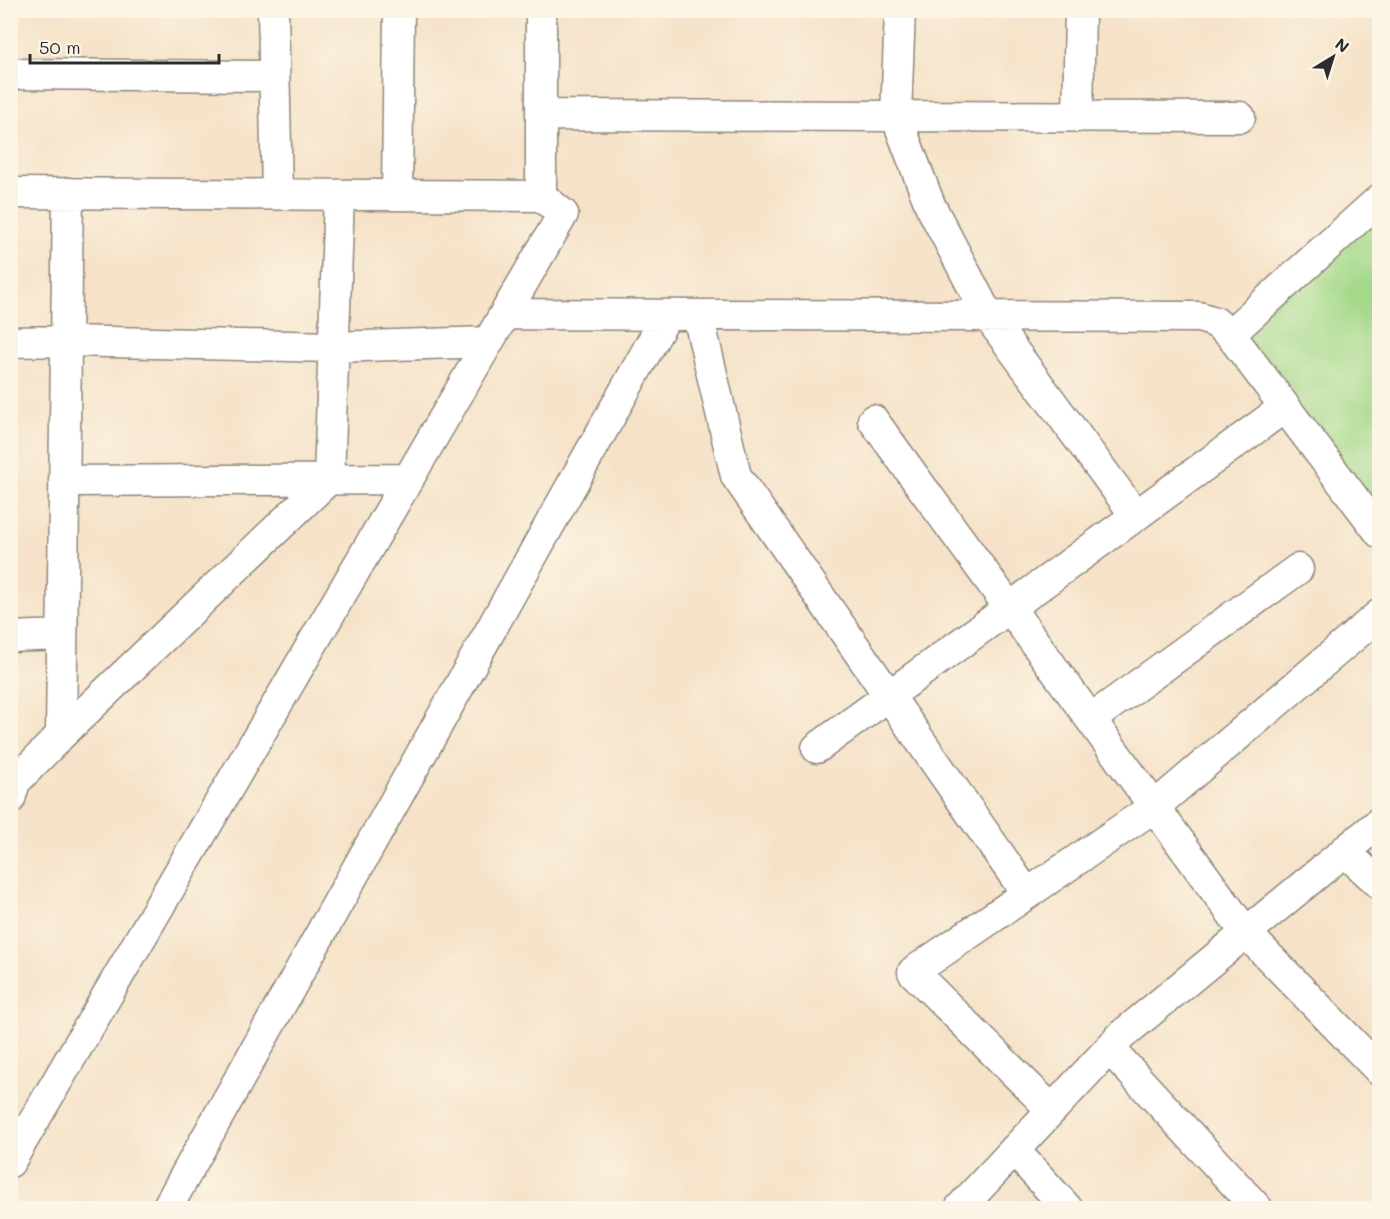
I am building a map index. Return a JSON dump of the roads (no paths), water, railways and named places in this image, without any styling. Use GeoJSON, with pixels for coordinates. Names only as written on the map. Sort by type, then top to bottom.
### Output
{"type":"FeatureCollection","features":[{"type":"Feature","properties":{"kind":"street"},"geometry":{"type":"LineString","coordinates":[[273,10],[277,194]]}},
{"type":"Feature","properties":{"kind":"street"},"geometry":{"type":"LineString","coordinates":[[397,195],[399,10]]}},
{"type":"Feature","properties":{"kind":"street"},"geometry":{"type":"LineString","coordinates":[[541,196],[542,10]]}},
{"type":"Feature","properties":{"kind":"street"},"geometry":{"type":"LineString","coordinates":[[900,10],[896,116],[930,205],[988,316],[1136,516]]}},
{"type":"Feature","properties":{"kind":"street"},"geometry":{"type":"LineString","coordinates":[[1078,117],[1080,10]]}},
{"type":"Feature","properties":{"kind":"street"},"geometry":{"type":"LineString","coordinates":[[10,74],[274,76]]}},
{"type":"Feature","properties":{"kind":"street"},"geometry":{"type":"LineString","coordinates":[[541,115],[1240,117]]}},
{"type":"Feature","properties":{"kind":"street"},"geometry":{"type":"LineString","coordinates":[[10,193],[541,196],[563,214],[10,1162]]}},
{"type":"Feature","properties":{"kind":"street"},"geometry":{"type":"LineString","coordinates":[[61,735],[68,193]]}},
{"type":"Feature","properties":{"kind":"street"},"geometry":{"type":"LineString","coordinates":[[12,787],[61,735],[329,478],[339,195]]}},
{"type":"Feature","properties":{"kind":"street"},"geometry":{"type":"LineString","coordinates":[[1230,334],[1380,199]]}},
{"type":"Feature","properties":{"kind":"street"},"geometry":{"type":"LineString","coordinates":[[505,314],[1199,317],[1215,322],[1230,334],[1380,533]]}},
{"type":"Feature","properties":{"kind":"street"},"geometry":{"type":"LineString","coordinates":[[167,1209],[667,315]]}},
{"type":"Feature","properties":{"kind":"street"},"geometry":{"type":"LineString","coordinates":[[698,315],[736,476],[1028,894]]}},
{"type":"Feature","properties":{"kind":"street"},"geometry":{"type":"LineString","coordinates":[[10,342],[333,346],[488,342]]}},
{"type":"Feature","properties":{"kind":"street"},"geometry":{"type":"LineString","coordinates":[[817,748],[1285,407]]}},
{"type":"Feature","properties":{"kind":"street"},"geometry":{"type":"LineString","coordinates":[[873,420],[1246,933],[1380,1071]]}},
{"type":"Feature","properties":{"kind":"street"},"geometry":{"type":"LineString","coordinates":[[64,481],[409,479]]}},
{"type":"Feature","properties":{"kind":"street"},"geometry":{"type":"LineString","coordinates":[[1091,719],[1298,569]]}},
{"type":"Feature","properties":{"kind":"street"},"geometry":{"type":"LineString","coordinates":[[1052,1110],[913,972],[1154,807],[1380,614]]}},
{"type":"Feature","properties":{"kind":"street"},"geometry":{"type":"LineString","coordinates":[[10,636],[62,635]]}},
{"type":"Feature","properties":{"kind":"street"},"geometry":{"type":"LineString","coordinates":[[960,1209],[1122,1035],[1380,822]]}},
{"type":"Feature","properties":{"kind":"street"},"geometry":{"type":"LineString","coordinates":[[1344,851],[1380,884]]}},
{"type":"Feature","properties":{"kind":"street"},"geometry":{"type":"LineString","coordinates":[[1110,1048],[1257,1209]]}},
{"type":"Feature","properties":{"kind":"street"},"geometry":{"type":"LineString","coordinates":[[1014,1150],[1067,1209]]}}]}
